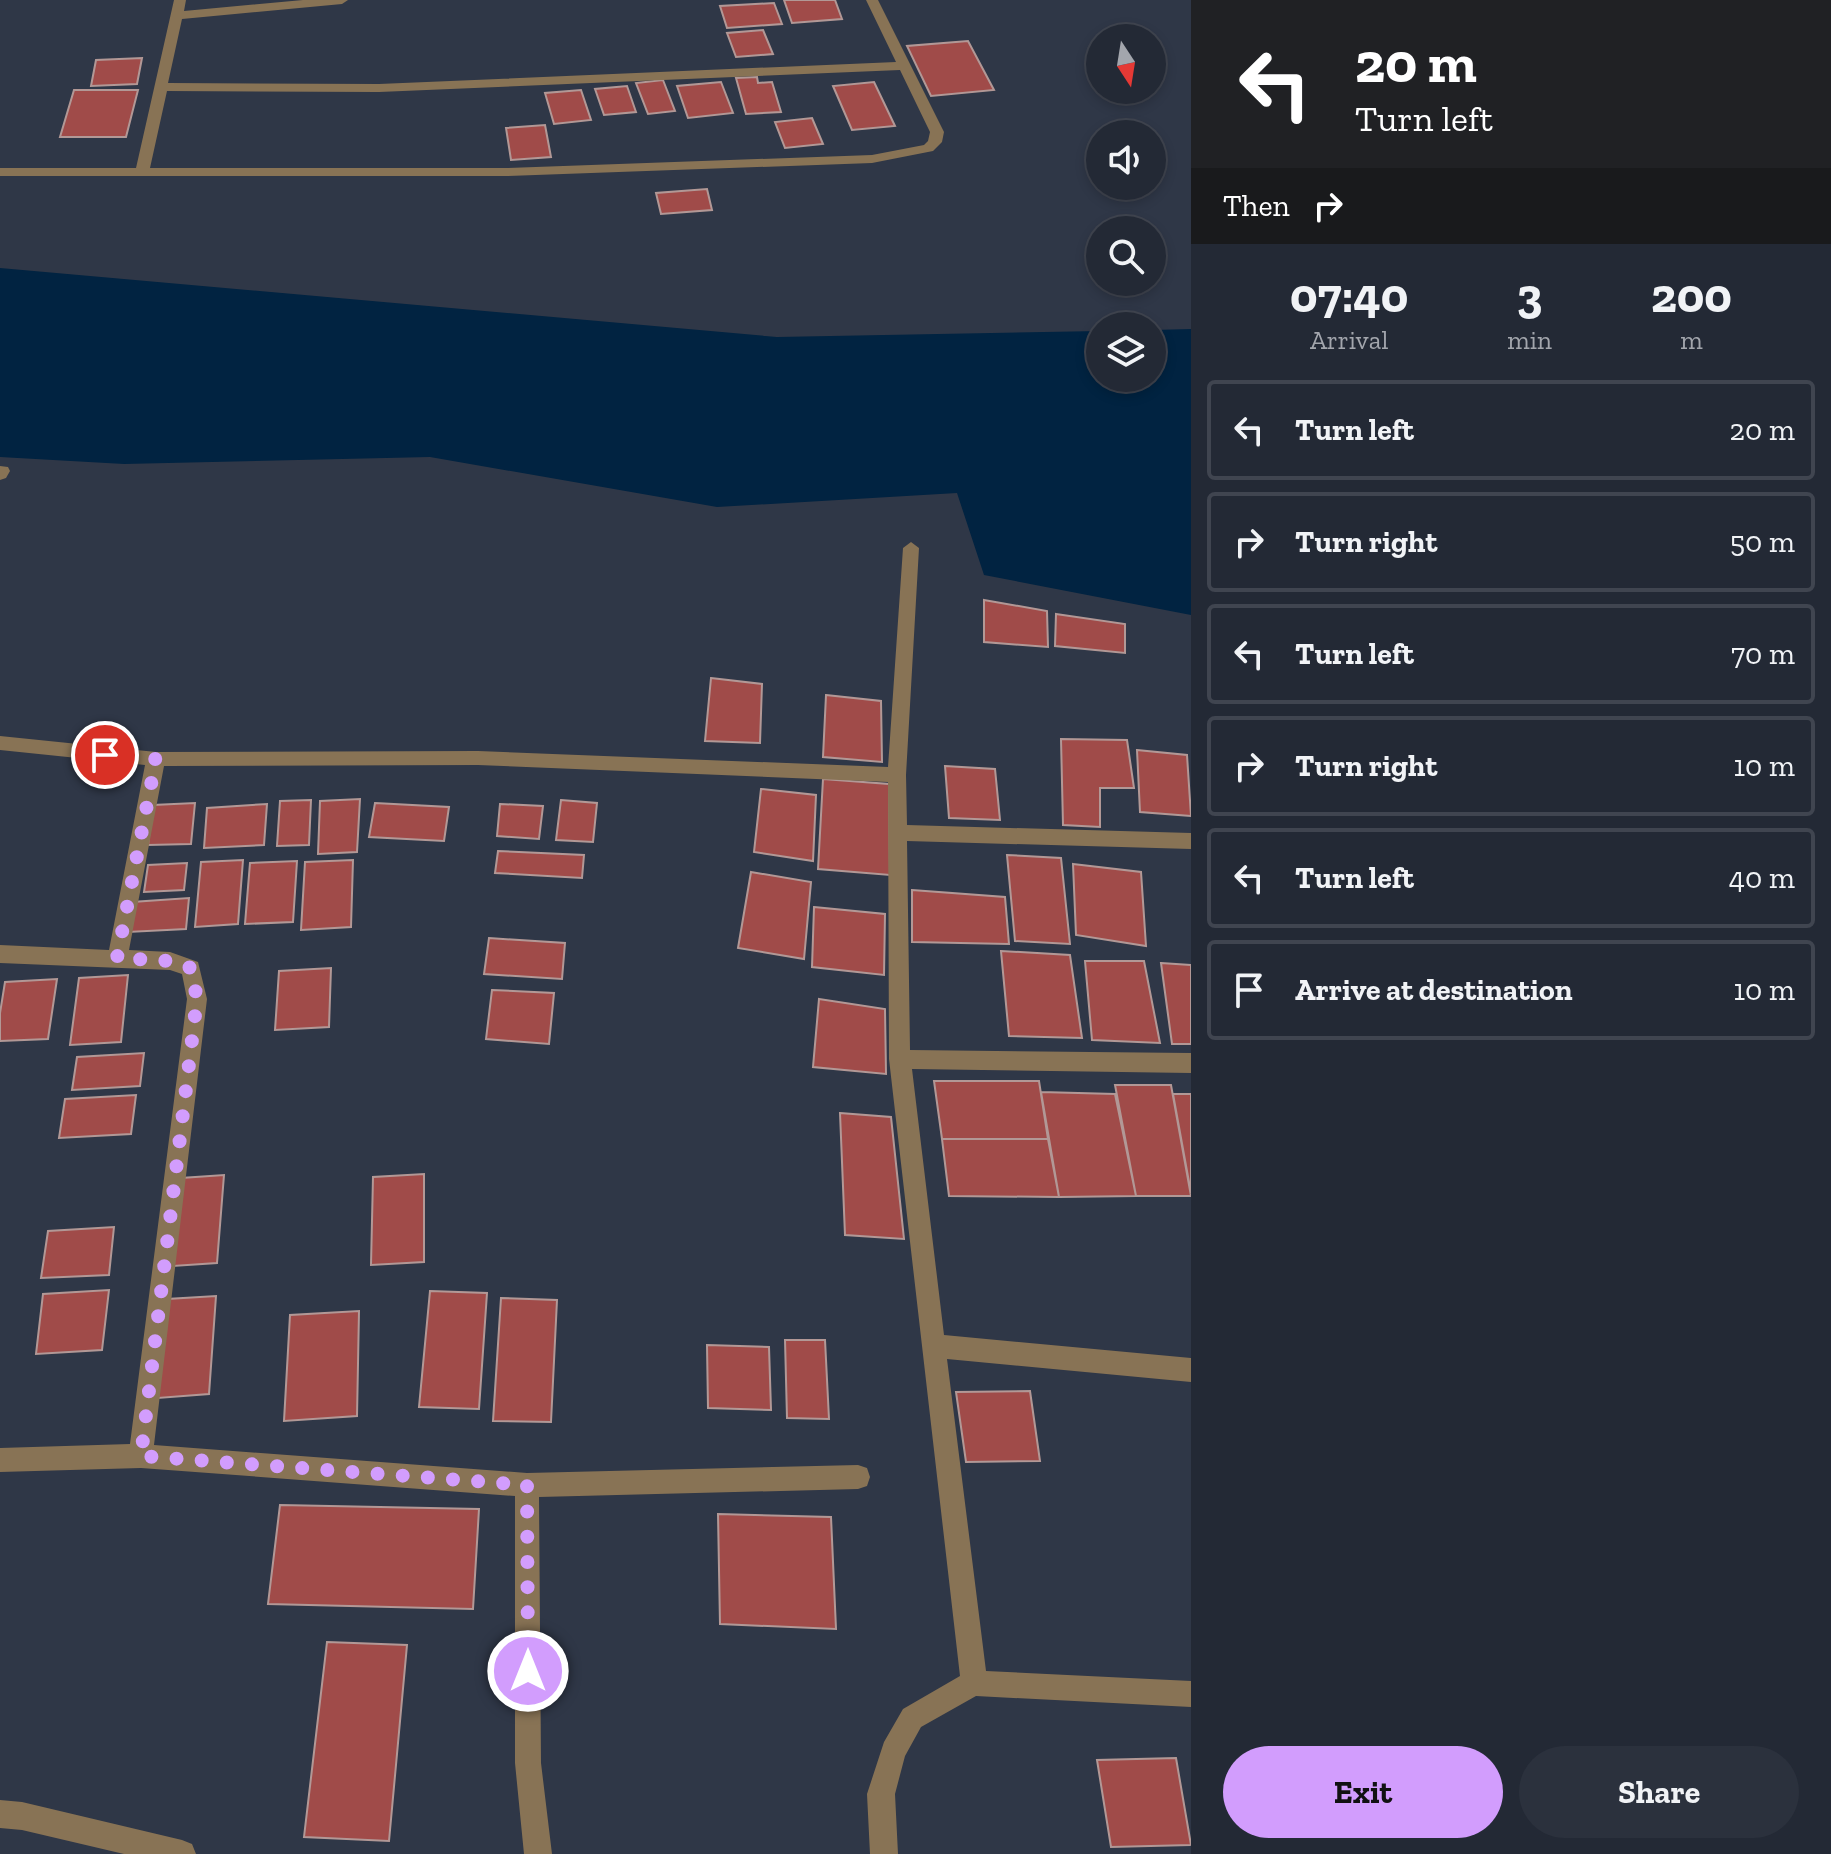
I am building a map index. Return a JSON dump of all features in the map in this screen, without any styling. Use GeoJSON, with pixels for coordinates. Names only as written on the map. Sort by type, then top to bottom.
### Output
{"type":"FeatureCollection","features":[{"type":"Feature","properties":{"kind":"street"},"geometry":{"type":"LineString","coordinates":[[142,174],[180,0]]}},
{"type":"Feature","properties":{"kind":"street"},"geometry":{"type":"LineString","coordinates":[[175,16],[342,0]]}},
{"type":"Feature","properties":{"kind":"street"},"geometry":{"type":"LineString","coordinates":[[0,172],[507,172],[902,155],[928,148],[935,142],[937,132],[872,0]]}},
{"type":"Feature","properties":{"kind":"street"},"geometry":{"type":"LineString","coordinates":[[160,87],[379,88],[904,66]]}},
{"type":"Feature","properties":{"kind":"street"},"geometry":{"type":"LineString","coordinates":[[911,548],[897,775],[900,1059],[974,1683]]}},
{"type":"Feature","properties":{"kind":"street"},"geometry":{"type":"LineString","coordinates":[[0,743],[156,759],[478,758],[897,775]]}},
{"type":"Feature","properties":{"kind":"street"},"geometry":{"type":"LineString","coordinates":[[117,958],[156,759]]}},
{"type":"Feature","properties":{"kind":"street"},"geometry":{"type":"LineString","coordinates":[[898,833],[1191,841]]}},
{"type":"Feature","properties":{"kind":"street"},"geometry":{"type":"LineString","coordinates":[[0,954],[170,961],[191,968],[197,999],[141,1456]]}},
{"type":"Feature","properties":{"kind":"street"},"geometry":{"type":"LineString","coordinates":[[900,1059],[1191,1063]]}},
{"type":"Feature","properties":{"kind":"street"},"geometry":{"type":"LineString","coordinates":[[934,1346],[1191,1370]]}},
{"type":"Feature","properties":{"kind":"street"},"geometry":{"type":"LineString","coordinates":[[0,1460],[141,1456],[527,1485],[858,1477]]}},
{"type":"Feature","properties":{"kind":"street"},"geometry":{"type":"LineString","coordinates":[[527,1485],[528,1763],[538,1854]]}},
{"type":"Feature","properties":{"kind":"street"},"geometry":{"type":"LineString","coordinates":[[884,1854],[881,1794],[893,1751],[912,1718],[974,1683],[1191,1694]]}},
{"type":"Feature","properties":{"kind":"street"},"geometry":{"type":"LineString","coordinates":[[0,1814],[22,1816],[182,1854]]}},
{"type":"Feature","properties":{"kind":"water"},"geometry":{"type":"Polygon","coordinates":[[[0,268],[777,337],[1086,331],[1086,392],[1166,392],[1166,330],[1191,329],[1191,615],[984,575],[957,493],[717,507],[430,457],[124,464],[0,457],[0,268]]]}},
{"type":"Feature","properties":{"kind":"building"},"geometry":{"type":"Polygon","coordinates":[[[784,0],[835,0],[842,19],[792,23],[784,0]]]}},
{"type":"Feature","properties":{"kind":"building"},"geometry":{"type":"Polygon","coordinates":[[[774,3],[782,24],[727,28],[720,6],[774,3]]]}},
{"type":"Feature","properties":{"kind":"building"},"geometry":{"type":"Polygon","coordinates":[[[763,30],[773,54],[736,57],[727,33],[763,30]]]}},
{"type":"Feature","properties":{"kind":"building"},"geometry":{"type":"Polygon","coordinates":[[[968,41],[994,90],[931,96],[907,46],[968,41]]]}},
{"type":"Feature","properties":{"kind":"building"},"geometry":{"type":"Polygon","coordinates":[[[142,58],[137,84],[91,86],[96,60],[142,58]]]}},
{"type":"Feature","properties":{"kind":"building"},"geometry":{"type":"Polygon","coordinates":[[[757,77],[758,83],[772,82],[781,112],[746,114],[736,78],[757,77]]]}},
{"type":"Feature","properties":{"kind":"building"},"geometry":{"type":"Polygon","coordinates":[[[663,80],[675,111],[648,114],[636,83],[663,80]]]}},
{"type":"Feature","properties":{"kind":"building"},"geometry":{"type":"Polygon","coordinates":[[[721,82],[733,113],[688,118],[677,86],[721,82]]]}},
{"type":"Feature","properties":{"kind":"building"},"geometry":{"type":"Polygon","coordinates":[[[874,82],[895,126],[852,130],[833,86],[874,82]]]}},
{"type":"Feature","properties":{"kind":"building"},"geometry":{"type":"Polygon","coordinates":[[[627,86],[636,112],[604,115],[595,89],[627,86]]]}},
{"type":"Feature","properties":{"kind":"building"},"geometry":{"type":"Polygon","coordinates":[[[74,90],[138,90],[126,137],[60,137],[74,90]]]}},
{"type":"Feature","properties":{"kind":"building"},"geometry":{"type":"Polygon","coordinates":[[[581,90],[591,120],[554,124],[545,93],[581,90]]]}},
{"type":"Feature","properties":{"kind":"building"},"geometry":{"type":"Polygon","coordinates":[[[812,118],[823,144],[785,148],[775,122],[812,118]]]}},
{"type":"Feature","properties":{"kind":"building"},"geometry":{"type":"Polygon","coordinates":[[[545,125],[551,157],[511,160],[506,128],[545,125]]]}},
{"type":"Feature","properties":{"kind":"building"},"geometry":{"type":"Polygon","coordinates":[[[707,189],[712,210],[661,214],[656,193],[707,189]]]}},
{"type":"Feature","properties":{"kind":"building"},"geometry":{"type":"Polygon","coordinates":[[[984,600],[1047,611],[1048,647],[984,642],[984,600]]]}},
{"type":"Feature","properties":{"kind":"building"},"geometry":{"type":"Polygon","coordinates":[[[1056,614],[1125,624],[1125,653],[1055,646],[1056,614]]]}},
{"type":"Feature","properties":{"kind":"building"},"geometry":{"type":"Polygon","coordinates":[[[711,678],[762,684],[760,743],[705,741],[711,678]]]}},
{"type":"Feature","properties":{"kind":"building"},"geometry":{"type":"Polygon","coordinates":[[[826,695],[881,701],[882,762],[823,757],[826,695]]]}},
{"type":"Feature","properties":{"kind":"building"},"geometry":{"type":"Polygon","coordinates":[[[1061,739],[1127,740],[1134,788],[1100,788],[1100,827],[1063,825],[1061,739]]]}},
{"type":"Feature","properties":{"kind":"building"},"geometry":{"type":"Polygon","coordinates":[[[1137,750],[1187,755],[1191,816],[1140,812],[1137,750]]]}},
{"type":"Feature","properties":{"kind":"building"},"geometry":{"type":"Polygon","coordinates":[[[945,766],[995,769],[1000,820],[949,818],[945,766]]]}},
{"type":"Feature","properties":{"kind":"building"},"geometry":{"type":"Polygon","coordinates":[[[823,779],[889,784],[890,875],[818,869],[823,779]]]}},
{"type":"Feature","properties":{"kind":"building"},"geometry":{"type":"Polygon","coordinates":[[[761,789],[816,795],[813,861],[754,852],[761,789]]]}},
{"type":"Feature","properties":{"kind":"building"},"geometry":{"type":"Polygon","coordinates":[[[360,799],[357,852],[318,854],[320,801],[360,799]]]}},
{"type":"Feature","properties":{"kind":"building"},"geometry":{"type":"Polygon","coordinates":[[[311,800],[309,845],[277,846],[280,801],[311,800]]]}},
{"type":"Feature","properties":{"kind":"building"},"geometry":{"type":"Polygon","coordinates":[[[561,800],[597,803],[593,842],[556,840],[561,800]]]}},
{"type":"Feature","properties":{"kind":"building"},"geometry":{"type":"Polygon","coordinates":[[[195,803],[191,844],[148,845],[153,805],[195,803]]]}},
{"type":"Feature","properties":{"kind":"building"},"geometry":{"type":"Polygon","coordinates":[[[375,803],[449,807],[444,841],[369,837],[375,803]]]}},
{"type":"Feature","properties":{"kind":"building"},"geometry":{"type":"Polygon","coordinates":[[[267,804],[264,845],[204,848],[207,808],[267,804]]]}},
{"type":"Feature","properties":{"kind":"building"},"geometry":{"type":"Polygon","coordinates":[[[500,804],[543,806],[539,839],[497,836],[500,804]]]}},
{"type":"Feature","properties":{"kind":"building"},"geometry":{"type":"Polygon","coordinates":[[[498,851],[584,855],[582,878],[495,873],[498,851]]]}},
{"type":"Feature","properties":{"kind":"building"},"geometry":{"type":"Polygon","coordinates":[[[1007,855],[1061,858],[1070,944],[1015,941],[1007,855]]]}},
{"type":"Feature","properties":{"kind":"building"},"geometry":{"type":"Polygon","coordinates":[[[243,860],[238,924],[195,927],[201,862],[243,860]]]}},
{"type":"Feature","properties":{"kind":"building"},"geometry":{"type":"Polygon","coordinates":[[[353,860],[351,927],[301,930],[305,862],[353,860]]]}},
{"type":"Feature","properties":{"kind":"building"},"geometry":{"type":"Polygon","coordinates":[[[297,861],[293,922],[245,924],[250,863],[297,861]]]}},
{"type":"Feature","properties":{"kind":"building"},"geometry":{"type":"Polygon","coordinates":[[[187,863],[184,890],[144,892],[148,865],[187,863]]]}},
{"type":"Feature","properties":{"kind":"building"},"geometry":{"type":"Polygon","coordinates":[[[1073,864],[1141,872],[1146,946],[1076,935],[1073,864]]]}},
{"type":"Feature","properties":{"kind":"building"},"geometry":{"type":"Polygon","coordinates":[[[751,872],[811,882],[804,959],[738,948],[751,872]]]}},
{"type":"Feature","properties":{"kind":"building"},"geometry":{"type":"Polygon","coordinates":[[[912,890],[1005,897],[1009,944],[912,942],[912,890]]]}},
{"type":"Feature","properties":{"kind":"building"},"geometry":{"type":"Polygon","coordinates":[[[189,898],[186,929],[128,932],[132,902],[189,898]]]}},
{"type":"Feature","properties":{"kind":"building"},"geometry":{"type":"Polygon","coordinates":[[[814,907],[885,914],[884,975],[812,967],[814,907]]]}},
{"type":"Feature","properties":{"kind":"building"},"geometry":{"type":"Polygon","coordinates":[[[489,938],[565,943],[562,979],[484,974],[489,938]]]}},
{"type":"Feature","properties":{"kind":"building"},"geometry":{"type":"Polygon","coordinates":[[[1001,951],[1070,955],[1082,1038],[1009,1036],[1001,951]]]}},
{"type":"Feature","properties":{"kind":"building"},"geometry":{"type":"Polygon","coordinates":[[[1085,961],[1144,961],[1160,1043],[1092,1040],[1085,961]]]}},
{"type":"Feature","properties":{"kind":"building"},"geometry":{"type":"Polygon","coordinates":[[[1161,963],[1191,965],[1191,1044],[1172,1044],[1161,963]]]}},
{"type":"Feature","properties":{"kind":"building"},"geometry":{"type":"Polygon","coordinates":[[[331,968],[329,1027],[275,1030],[279,971],[331,968]]]}},
{"type":"Feature","properties":{"kind":"building"},"geometry":{"type":"Polygon","coordinates":[[[128,975],[121,1042],[70,1045],[79,978],[128,975]]]}},
{"type":"Feature","properties":{"kind":"building"},"geometry":{"type":"Polygon","coordinates":[[[57,979],[48,1039],[0,1041],[5,982],[57,979]]]}},
{"type":"Feature","properties":{"kind":"building"},"geometry":{"type":"Polygon","coordinates":[[[492,990],[554,993],[549,1044],[486,1039],[492,990]]]}},
{"type":"Feature","properties":{"kind":"building"},"geometry":{"type":"Polygon","coordinates":[[[819,999],[885,1009],[886,1074],[813,1067],[819,999]]]}},
{"type":"Feature","properties":{"kind":"building"},"geometry":{"type":"Polygon","coordinates":[[[144,1053],[140,1086],[72,1090],[77,1057],[144,1053]]]}},
{"type":"Feature","properties":{"kind":"building"},"geometry":{"type":"Polygon","coordinates":[[[934,1081],[1039,1081],[1048,1139],[942,1139],[934,1081]]]}},
{"type":"Feature","properties":{"kind":"building"},"geometry":{"type":"Polygon","coordinates":[[[1115,1085],[1171,1085],[1191,1196],[1136,1196],[1115,1085]]]}},
{"type":"Feature","properties":{"kind":"building"},"geometry":{"type":"Polygon","coordinates":[[[1041,1092],[1115,1094],[1136,1196],[1059,1197],[1041,1092]]]}},
{"type":"Feature","properties":{"kind":"building"},"geometry":{"type":"Polygon","coordinates":[[[1173,1094],[1191,1094],[1191,1193],[1173,1094]]]}},
{"type":"Feature","properties":{"kind":"building"},"geometry":{"type":"Polygon","coordinates":[[[136,1095],[131,1134],[59,1138],[65,1099],[136,1095]]]}},
{"type":"Feature","properties":{"kind":"building"},"geometry":{"type":"Polygon","coordinates":[[[840,1113],[891,1117],[904,1239],[845,1235],[840,1113]]]}},
{"type":"Feature","properties":{"kind":"building"},"geometry":{"type":"Polygon","coordinates":[[[942,1139],[1048,1139],[1059,1197],[949,1196],[942,1139]]]}},
{"type":"Feature","properties":{"kind":"building"},"geometry":{"type":"Polygon","coordinates":[[[424,1174],[424,1262],[371,1265],[373,1177],[424,1174]]]}},
{"type":"Feature","properties":{"kind":"building"},"geometry":{"type":"Polygon","coordinates":[[[224,1175],[217,1263],[173,1266],[181,1178],[224,1175]]]}},
{"type":"Feature","properties":{"kind":"building"},"geometry":{"type":"Polygon","coordinates":[[[114,1227],[109,1275],[41,1278],[48,1231],[114,1227]]]}},
{"type":"Feature","properties":{"kind":"building"},"geometry":{"type":"Polygon","coordinates":[[[109,1290],[102,1350],[36,1354],[43,1294],[109,1290]]]}},
{"type":"Feature","properties":{"kind":"building"},"geometry":{"type":"Polygon","coordinates":[[[430,1291],[487,1293],[479,1409],[419,1407],[430,1291]]]}},
{"type":"Feature","properties":{"kind":"building"},"geometry":{"type":"Polygon","coordinates":[[[216,1296],[209,1394],[158,1398],[167,1299],[216,1296]]]}},
{"type":"Feature","properties":{"kind":"building"},"geometry":{"type":"Polygon","coordinates":[[[501,1298],[557,1300],[551,1422],[493,1421],[501,1298]]]}},
{"type":"Feature","properties":{"kind":"building"},"geometry":{"type":"Polygon","coordinates":[[[359,1311],[357,1416],[284,1421],[290,1315],[359,1311]]]}},
{"type":"Feature","properties":{"kind":"building"},"geometry":{"type":"Polygon","coordinates":[[[785,1340],[825,1340],[829,1419],[787,1418],[785,1340]]]}},
{"type":"Feature","properties":{"kind":"building"},"geometry":{"type":"Polygon","coordinates":[[[707,1345],[769,1347],[771,1410],[708,1408],[707,1345]]]}},
{"type":"Feature","properties":{"kind":"building"},"geometry":{"type":"Polygon","coordinates":[[[1030,1391],[1040,1461],[966,1462],[956,1392],[1030,1391]]]}},
{"type":"Feature","properties":{"kind":"building"},"geometry":{"type":"Polygon","coordinates":[[[280,1505],[479,1509],[473,1609],[268,1604],[280,1505]]]}},
{"type":"Feature","properties":{"kind":"building"},"geometry":{"type":"Polygon","coordinates":[[[718,1514],[831,1517],[836,1629],[720,1624],[718,1514]]]}},
{"type":"Feature","properties":{"kind":"building"},"geometry":{"type":"Polygon","coordinates":[[[327,1642],[407,1645],[389,1841],[304,1837],[327,1642]]]}},
{"type":"Feature","properties":{"kind":"building"},"geometry":{"type":"Polygon","coordinates":[[[1176,1758],[1191,1845],[1111,1847],[1097,1760],[1176,1758]]]}},
{"type":"Feature","properties":{"kind":"route"},"geometry":{"type":"LineString","coordinates":[[105,755],[156,759],[117,958],[170,961],[191,968],[197,999],[141,1456],[527,1485],[528,1671]]}}]}
